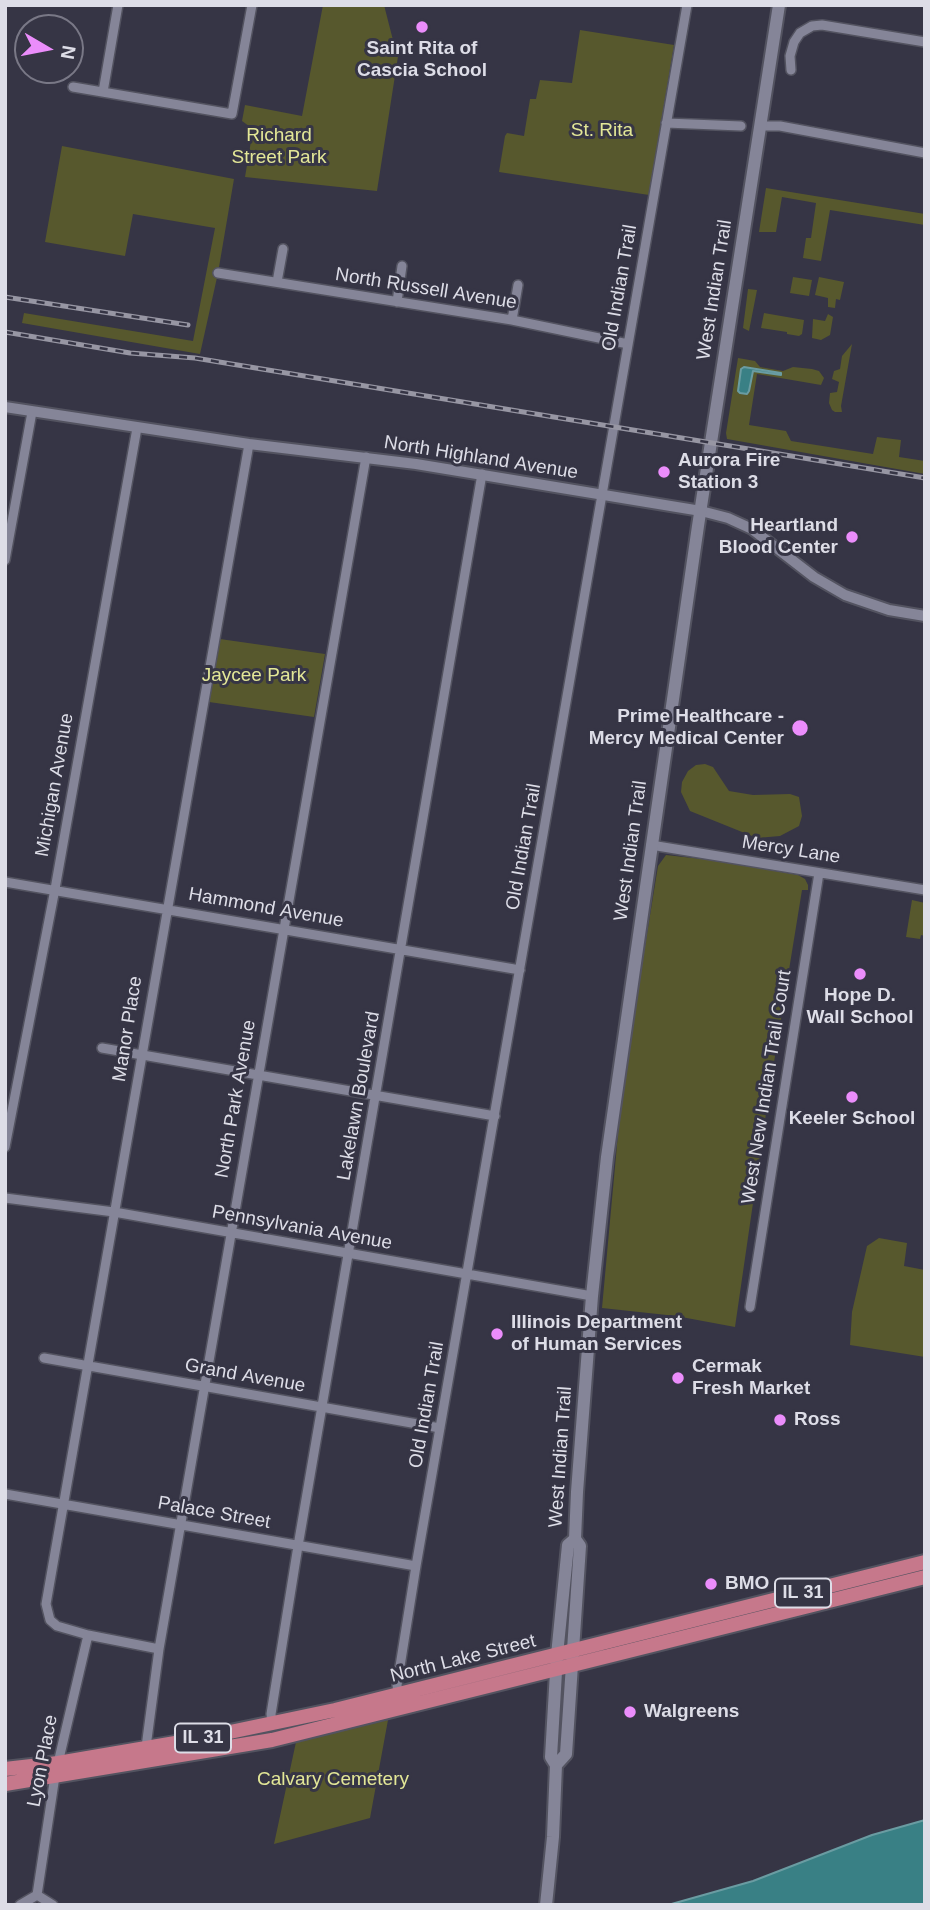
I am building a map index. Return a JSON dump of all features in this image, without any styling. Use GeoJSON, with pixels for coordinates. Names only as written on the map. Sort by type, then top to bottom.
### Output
{"type":"FeatureCollection","features":[{"type":"Feature","properties":{"kind":"main road","name":"West Indian Trail"},"geometry":{"type":"LineString","coordinates":[[556,1765],[566,1754],[580,1546],[575,1539],[592,1296],[607,1157],[651,845],[779,5]]}},
{"type":"Feature","properties":{"kind":"main road","name":"West Indian Trail"},"geometry":{"type":"LineString","coordinates":[[546,1905],[553,1837],[556,1765],[551,1756],[557,1655],[568,1545],[575,1539]]}},
{"type":"Feature","properties":{"kind":"main road","name":"North Lake Street"},"geometry":{"type":"LineString","coordinates":[[5,1784],[146,1747],[272,1724],[398,1694],[925,1562]]}},
{"type":"Feature","properties":{"kind":"main road","name":"North Lake Street"},"geometry":{"type":"LineString","coordinates":[[5,1769],[57,1770],[272,1740],[925,1577]]}},
{"type":"Feature","properties":{"kind":"street"},"geometry":{"type":"LineString","coordinates":[[103,92],[118,5]]}},
{"type":"Feature","properties":{"kind":"street"},"geometry":{"type":"LineString","coordinates":[[73,87],[232,114],[252,5]]}},
{"type":"Feature","properties":{"kind":"street","name":"Old Indian Trail"},"geometry":{"type":"LineString","coordinates":[[398,1694],[397,1685],[416,1566],[687,5]]}},
{"type":"Feature","properties":{"kind":"street"},"geometry":{"type":"LineString","coordinates":[[791,70],[790,56],[794,42],[800,33],[812,26],[822,25],[925,42]]}},
{"type":"Feature","properties":{"kind":"street"},"geometry":{"type":"LineString","coordinates":[[666,123],[741,126]]}},
{"type":"Feature","properties":{"kind":"street"},"geometry":{"type":"LineString","coordinates":[[760,126],[780,126],[925,153]]}},
{"type":"Feature","properties":{"kind":"street"},"geometry":{"type":"LineString","coordinates":[[277,282],[283,249]]}},
{"type":"Feature","properties":{"kind":"street"},"geometry":{"type":"LineString","coordinates":[[397,302],[402,266]]}},
{"type":"Feature","properties":{"kind":"street","name":"North Russell Avenue"},"geometry":{"type":"LineString","coordinates":[[218,273],[512,320],[628,344]]}},
{"type":"Feature","properties":{"kind":"street"},"geometry":{"type":"LineString","coordinates":[[512,320],[518,285]]}},
{"type":"Feature","properties":{"kind":"street","name":"North Highland Avenue"},"geometry":{"type":"LineString","coordinates":[[5,407],[249,444],[482,474],[701,511],[752,528],[814,577],[845,595],[889,610],[925,615]]}},
{"type":"Feature","properties":{"kind":"street"},"geometry":{"type":"LineString","coordinates":[[5,560],[32,412]]}},
{"type":"Feature","properties":{"kind":"street","name":"Michigan Avenue"},"geometry":{"type":"LineString","coordinates":[[5,1147],[55,889],[137,428]]}},
{"type":"Feature","properties":{"kind":"street","name":"Manor Place"},"geometry":{"type":"LineString","coordinates":[[88,1635],[57,1626],[50,1620],[46,1604],[249,444]]}},
{"type":"Feature","properties":{"kind":"street","name":"North Park Avenue"},"geometry":{"type":"LineString","coordinates":[[146,1747],[159,1649],[366,457]]}},
{"type":"Feature","properties":{"kind":"street","name":"Lakelawn Boulevard"},"geometry":{"type":"LineString","coordinates":[[272,1724],[271,1714],[298,1546],[482,474]]}},
{"type":"Feature","properties":{"kind":"street","name":"Mercy Lane"},"geometry":{"type":"LineString","coordinates":[[651,845],[925,890]]}},
{"type":"Feature","properties":{"kind":"street","name":"West New Indian Trail Court"},"geometry":{"type":"LineString","coordinates":[[750,1307],[819,873]]}},
{"type":"Feature","properties":{"kind":"street","name":"Hammond Avenue"},"geometry":{"type":"LineString","coordinates":[[5,882],[520,970]]}},
{"type":"Feature","properties":{"kind":"street"},"geometry":{"type":"LineString","coordinates":[[102,1048],[495,1116]]}},
{"type":"Feature","properties":{"kind":"street","name":"Pennsylvania Avenue"},"geometry":{"type":"LineString","coordinates":[[5,1198],[114,1212],[592,1296]]}},
{"type":"Feature","properties":{"kind":"street","name":"Grand Avenue"},"geometry":{"type":"LineString","coordinates":[[44,1358],[440,1428]]}},
{"type":"Feature","properties":{"kind":"street","name":"Palace Street"},"geometry":{"type":"LineString","coordinates":[[5,1494],[416,1566]]}},
{"type":"Feature","properties":{"kind":"street"},"geometry":{"type":"LineString","coordinates":[[88,1635],[159,1649]]}},
{"type":"Feature","properties":{"kind":"street","name":"Lyon Place"},"geometry":{"type":"LineString","coordinates":[[37,1895],[57,1770],[88,1635]]}},
{"type":"Feature","properties":{"kind":"street"},"geometry":{"type":"LineString","coordinates":[[20,1905],[37,1895],[53,1905]]}},
{"type":"Feature","properties":{"kind":"green space","name":"Richard Street Park"},"geometry":{"type":"Polygon","coordinates":[[[323,5],[384,5],[394,44],[399,50],[377,191],[245,177],[253,129],[242,121],[245,105],[302,116],[323,5]]]}},
{"type":"Feature","properties":{"kind":"green space","name":"St. Rita"},"geometry":{"type":"Polygon","coordinates":[[[580,30],[674,45],[649,195],[499,172],[505,136],[507,133],[524,136],[530,99],[536,99],[540,80],[572,83],[580,30]]]}},
{"type":"Feature","properties":{"kind":"green space"},"geometry":{"type":"Polygon","coordinates":[[[62,146],[234,179],[218,273],[200,354],[22,323],[24,313],[193,341],[215,228],[133,214],[125,256],[45,242],[62,146]]]}},
{"type":"Feature","properties":{"kind":"green space"},"geometry":{"type":"Polygon","coordinates":[[[766,188],[925,214],[925,225],[830,210],[821,261],[803,258],[806,238],[811,238],[816,203],[782,197],[776,232],[759,232],[766,188]]]}},
{"type":"Feature","properties":{"kind":"green space"},"geometry":{"type":"Polygon","coordinates":[[[793,277],[812,280],[809,296],[790,293],[793,277]]]}},
{"type":"Feature","properties":{"kind":"green space"},"geometry":{"type":"Polygon","coordinates":[[[819,277],[844,282],[840,300],[836,299],[835,308],[828,307],[828,298],[815,295],[819,277]]]}},
{"type":"Feature","properties":{"kind":"green space"},"geometry":{"type":"Polygon","coordinates":[[[748,289],[757,290],[749,331],[743,328],[748,289]]]}},
{"type":"Feature","properties":{"kind":"green space"},"geometry":{"type":"Polygon","coordinates":[[[764,313],[804,320],[802,334],[799,336],[761,328],[764,313]]]}},
{"type":"Feature","properties":{"kind":"green space"},"geometry":{"type":"Polygon","coordinates":[[[828,314],[833,317],[830,335],[821,340],[812,338],[813,319],[825,321],[828,314]]]}},
{"type":"Feature","properties":{"kind":"green space"},"geometry":{"type":"Polygon","coordinates":[[[852,344],[842,412],[835,412],[829,403],[830,393],[837,392],[839,382],[832,379],[834,371],[840,369],[842,356],[852,344]]]}},
{"type":"Feature","properties":{"kind":"green space"},"geometry":{"type":"Polygon","coordinates":[[[738,358],[755,361],[760,367],[783,371],[793,367],[812,369],[819,371],[824,378],[821,385],[757,374],[749,425],[786,431],[791,441],[873,454],[877,437],[901,440],[899,457],[925,461],[925,474],[727,439],[738,358]]]}},
{"type":"Feature","properties":{"kind":"green space","name":"Jaycee Park"},"geometry":{"type":"Polygon","coordinates":[[[220,639],[325,654],[314,717],[209,702],[220,639]]]}},
{"type":"Feature","properties":{"kind":"green space"},"geometry":{"type":"Polygon","coordinates":[[[696,765],[713,767],[729,791],[753,795],[790,794],[799,797],[802,816],[799,826],[780,836],[757,838],[690,811],[681,792],[682,782],[688,771],[696,765]]]}},
{"type":"Feature","properties":{"kind":"green space"},"geometry":{"type":"Polygon","coordinates":[[[666,855],[720,861],[798,875],[805,879],[808,885],[808,890],[802,890],[735,1327],[676,1316],[602,1308],[628,1051],[658,866],[666,855]]]}},
{"type":"Feature","properties":{"kind":"green space"},"geometry":{"type":"Polygon","coordinates":[[[912,900],[925,903],[925,936],[921,935],[920,939],[906,937],[912,900]]]}},
{"type":"Feature","properties":{"kind":"green space"},"geometry":{"type":"Polygon","coordinates":[[[879,1238],[907,1243],[904,1266],[925,1270],[925,1357],[850,1345],[852,1312],[867,1246],[879,1238]]]}},
{"type":"Feature","properties":{"kind":"green space","name":"Calvary Cemetery"},"geometry":{"type":"Polygon","coordinates":[[[388,1720],[370,1818],[274,1844],[296,1742],[388,1720]]]}},
{"type":"Feature","properties":{"kind":"shaded area"},"geometry":{"type":"Polygon","coordinates":[[[744,367],[781,375],[753,371],[749,391],[747,394],[740,393],[741,369],[744,367]]]}},
{"type":"Feature","properties":{"kind":"shaded area"},"geometry":{"type":"Polygon","coordinates":[[[925,1820],[925,1905],[668,1905],[753,1881],[872,1835],[925,1820]]]}},
{"type":"Feature","properties":{"kind":"railway"},"geometry":{"type":"LineString","coordinates":[[5,297],[188,325]]}},
{"type":"Feature","properties":{"kind":"railway"},"geometry":{"type":"LineString","coordinates":[[5,332],[130,353],[195,358],[925,478]]}},
{"type":"Feature","properties":{"kind":"place","name":"Saint Rita of Cascia School"},"geometry":{"type":"Point","coordinates":[422,27]}},
{"type":"Feature","properties":{"kind":"place","name":"Aurora Fire Station 3"},"geometry":{"type":"Point","coordinates":[664,472]}},
{"type":"Feature","properties":{"kind":"place","name":"Heartland Blood Center"},"geometry":{"type":"Point","coordinates":[852,537]}},
{"type":"Feature","properties":{"kind":"place","name":"Prime Healthcare - Mercy Medical Center"},"geometry":{"type":"Point","coordinates":[800,728]}},
{"type":"Feature","properties":{"kind":"place","name":"Hope D. Wall School"},"geometry":{"type":"Point","coordinates":[860,974]}},
{"type":"Feature","properties":{"kind":"place","name":"Keeler School"},"geometry":{"type":"Point","coordinates":[852,1097]}},
{"type":"Feature","properties":{"kind":"place","name":"Illinois Department of Human Services"},"geometry":{"type":"Point","coordinates":[497,1334]}},
{"type":"Feature","properties":{"kind":"place","name":"Cermak Fresh Market"},"geometry":{"type":"Point","coordinates":[678,1378]}},
{"type":"Feature","properties":{"kind":"place","name":"Ross"},"geometry":{"type":"Point","coordinates":[780,1420]}},
{"type":"Feature","properties":{"kind":"place","name":"BMO"},"geometry":{"type":"Point","coordinates":[711,1584]}},
{"type":"Feature","properties":{"kind":"place","name":"Walgreens"},"geometry":{"type":"Point","coordinates":[630,1712]}}]}
